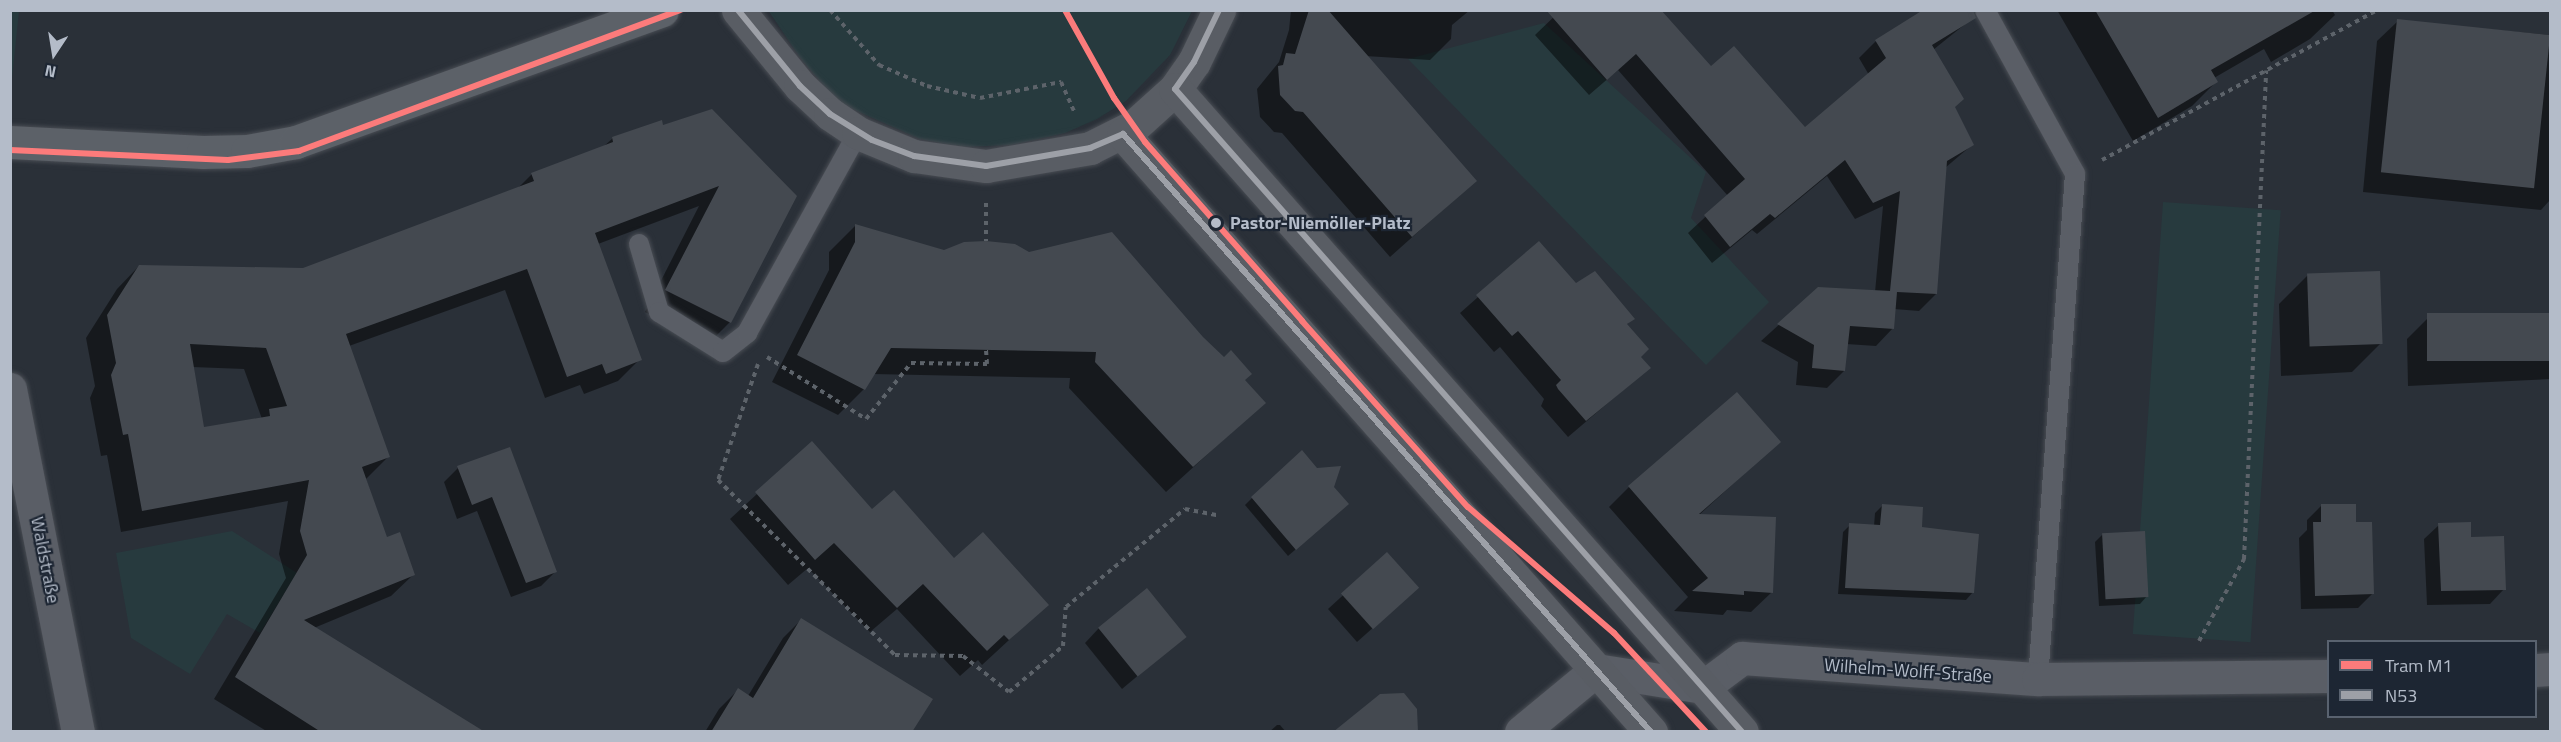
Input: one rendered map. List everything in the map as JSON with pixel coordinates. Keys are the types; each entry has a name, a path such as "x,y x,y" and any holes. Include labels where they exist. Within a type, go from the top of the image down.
{"main road":[{"path":"10,142 203,152 247,151 296,142 662,10"},
{"path":"738,10 800,86 830,114 858,133 914,156 986,166 1090,148 1123,134 1175,89 1194,62 1219,10"},
{"path":"1175,89 1742,732"},
{"path":"1123,134 1651,732"}],"street":[{"name":"Waldstraße","path":"10,389 78,732"},
{"name":"Wilhelm-Wolff-Straße","path":"1703,687 1742,658 2038,679 2327,676"},
{"path":"1521,732 1596,670 1703,687"}],"lane":[{"path":"1985,10 2075,174 2038,679"},
{"path":"639,244 659,312 723,352 747,333 858,133"}],"path":[{"path":"830,10 879,65 927,86 980,98 1061,82 1081,126"},
{"path":"2075,174 2377,10"},
{"path":"2199,641 2244,559 2266,70"},
{"path":"986,350 987,364 911,363 866,419 761,353 718,480 894,655 963,656 1009,692 1063,646 1066,607 1185,509 1217,515"}],"green space":[{"path":"768,10 1192,11 1170,55 1126,101 1097,119 1065,133 1011,145 961,147 920,139 839,103 801,59"},
{"path":"10,11 19,11 12,78 10,78"},
{"path":"1544,23 1706,172 1691,218 1769,302 1706,365 1408,59"},
{"path":"2163,202 2281,210 2251,642 2133,634"},
{"path":"232,531 297,573 260,633 227,614 190,674 131,638 116,553"}],"building":[{"path":"1309,10 1328,10 1477,181 1412,237 1303,112 1295,111 1280,95 1278,66 1283,65 1286,53 1295,54"},
{"path":"1546,10 1661,10 1711,66 1734,46 1805,127 1886,58 1875,40 1923,10 1973,10 1976,18 1932,45 1964,99 1955,107 1974,145 1947,161 1937,294 1897,292 1894,329 1850,326 1845,371 1812,368 1814,345 1777,324 1818,287 1890,291 1900,191 1873,203 1845,160 1775,218 1770,214 1730,247 1704,215 1745,179 1636,54 1607,80"},
{"path":"2095,10 2316,10 2211,70 2218,82 2158,118"},
{"path":"2397,19 2550,35 2534,188 2381,172"},
{"path":"712,109 797,196 731,323 665,290 719,186 595,233 642,360 606,374 602,364 567,377 527,269 346,334 390,457 362,467 387,537 400,532 415,575 304,620 485,732 321,732 235,677 307,555 300,531 309,480 142,511 128,434 123,435 111,375 116,363 107,315 139,265 303,268 534,181 531,173 613,142 612,137 662,120 663,125","holes":["190,344 266,348 287,406 269,409 270,416 204,427"]},
{"path":"855,224 944,250 964,242 986,241 1015,244 1029,252 1112,232 1203,337 1224,357 1231,350 1252,374 1245,380 1266,403 1193,467 1095,362 1096,352 891,348 865,390 797,355 855,242"},
{"path":"1539,241 1576,283 1595,271 1635,319 1627,324 1649,349 1641,357 1651,368 1586,421 1558,389 1556,385 1561,380 1518,331 1512,336 1476,295"},
{"path":"2380,271 2383,344 2310,347 2307,274"},
{"path":"2427,313 2550,313 2550,361 2427,361"},
{"path":"1737,392 1781,442 1699,514 1776,517 1773,593 1744,591 1744,595 1692,591 1708,578 1628,486"},
{"path":"812,441 872,509 894,490 954,558 983,532 1049,605 1009,640 1004,635 987,651 923,584 897,608 834,543 815,560 755,492"},
{"path":"510,447 557,572 526,583 492,497 472,505 457,466"},
{"path":"1302,450 1317,468 1341,466 1334,487 1349,504 1296,550 1251,497"},
{"path":"1882,504 1923,507 1922,527 1979,534 1974,593 1845,588 1849,523 1880,525"},
{"path":"2321,504 2356,504 2356,522 2372,522 2374,594 2315,596 2313,522 2321,522"},
{"path":"2471,522 2471,537 2504,536 2506,590 2441,591 2438,523"},
{"path":"2145,531 2148,597 2106,599 2102,533"},
{"path":"1387,552 1419,588 1373,629 1341,593"},
{"path":"1147,588 1187,637 1138,677 1098,628"},
{"path":"801,618 933,699 912,732 711,732 738,688 753,698"},
{"path":"1404,693 1417,709 1418,732 1333,732 1380,694"}],"tram line":[{"name":"M1","path":"10,150 228,160 299,151 680,10"},
{"name":"M1","path":"1065,10 1114,98 1145,142 1302,321 1468,507 1614,633 1706,732"}],"transit line":[{"name":"N53","path":"738,10 800,86 830,114 872,140 914,156 986,166 1090,148 1123,134 1651,732"},
{"name":"N53","path":"1219,10 1194,62 1175,89 1742,732"}],"place":[{"name":"Pastor-Niemöller-Platz","path":"1216,223"}]}
